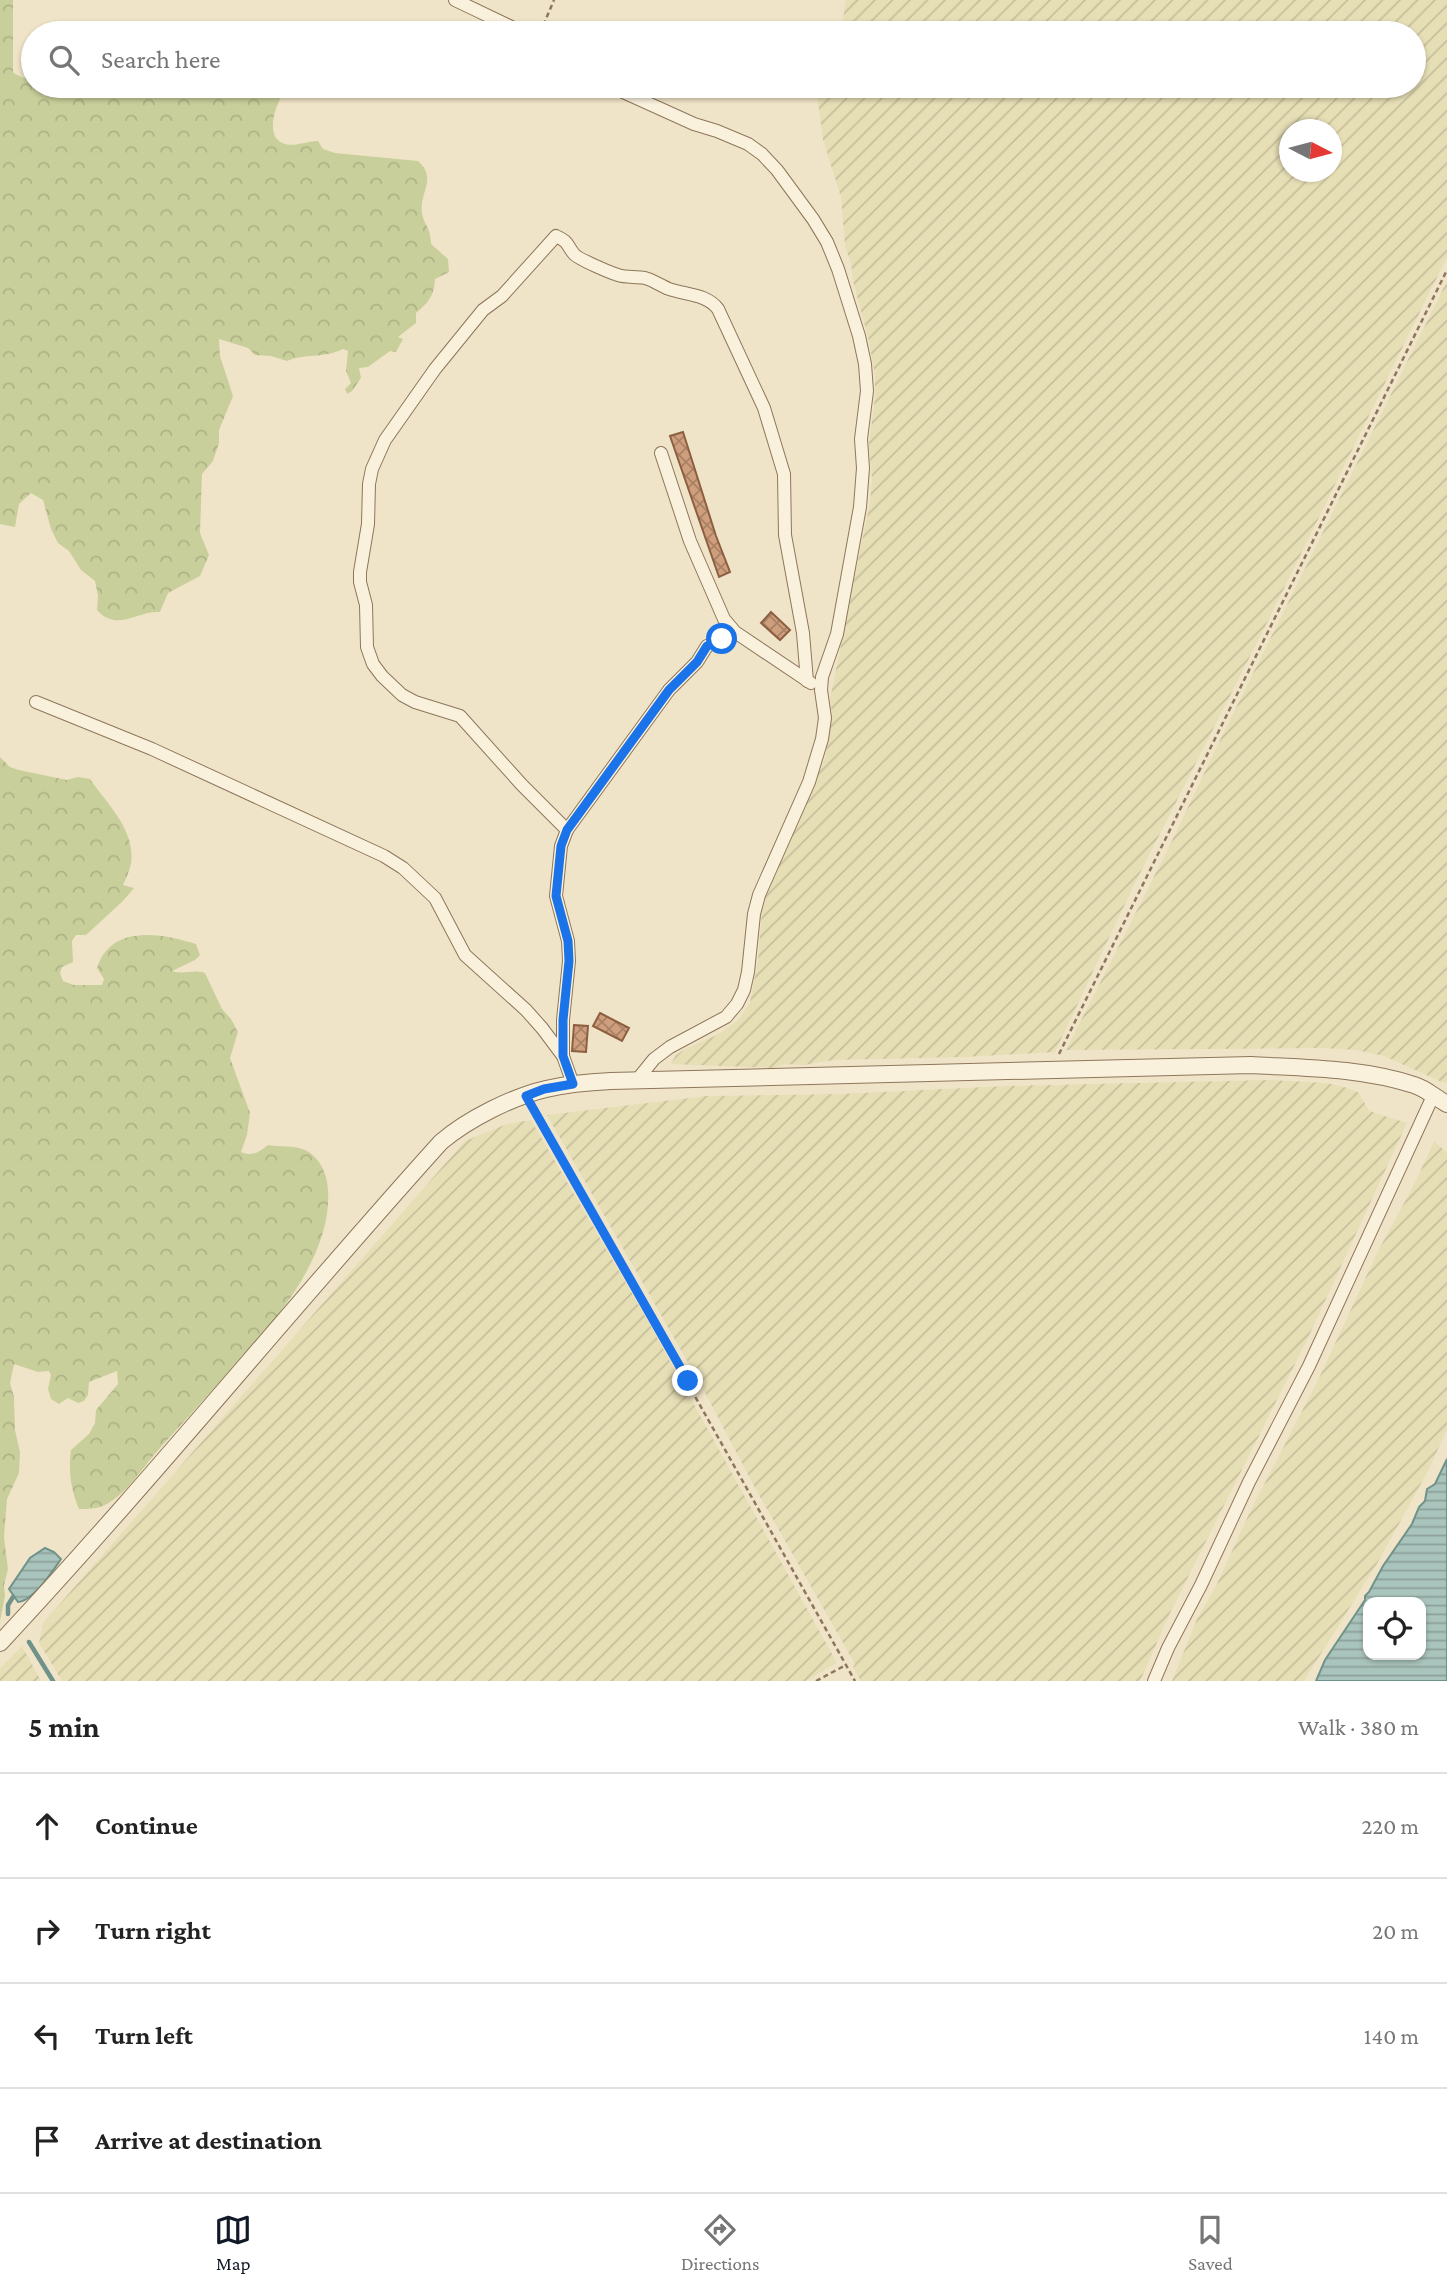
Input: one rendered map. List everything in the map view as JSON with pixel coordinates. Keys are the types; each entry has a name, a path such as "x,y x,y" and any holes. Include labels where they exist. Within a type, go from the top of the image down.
{"street":[{"path":"455,0 499,21"},
{"path":"637,98 694,124 735,138 762,154 777,170 827,242 859,337 866,364 867,391 861,439 863,468 860,507 837,634 821,677 825,718 817,761 759,895 744,990 726,1017 670,1046 654,1059 637,1080"},
{"path":"567,830 460,716 408,699 382,676 373,664 367,647 366,605 360,582 368,524 369,484 372,469 385,440 435,369 483,310 502,296 556,236 568,242 574,255 584,261 619,276 646,278 670,289 702,297 718,309 764,408 782,464 785,535 803,633 807,681"},
{"path":"661,453 690,541 724,619 731,628 758,649 821,690"},
{"path":"563,1056 563,1020 569,961 568,941 556,896 561,846 567,830 669,690 697,662 707,646 722,639 731,628"},
{"path":"36,702 152,749 366,848 403,868 435,898 465,955 526,1010 563,1056 573,1084"},
{"path":"0,1643 107,1525 329,1267 441,1142 462,1126 526,1096 544,1089 573,1084 637,1080 1251,1065 1316,1069 1395,1080 1417,1086 1440,1100 1249,1482 1154,1681"}],"path":[{"path":"545,21 554,0"},
{"path":"1052,1070 1447,270"},
{"path":"526,1096 855,1681"},
{"path":"816,1681 845,1665"}],"shaded area":[{"path":"846,0 1447,0 1447,257 1268,621 1134,885 1055,1052 833,1060 803,1065 785,1064 774,1068 671,1064 676,1055 717,1035 738,1020 750,1003 758,960 762,910 768,889 825,759 832,713 830,699 870,502 872,479 869,444 875,397 875,375 869,341 845,246 841,197 823,140 818,98 1426,98 1426,21 843,21"},
{"path":"1447,281 1447,1082 1384,1056 1356,1050 1066,1050 1167,851"},
{"path":"1270,1080 1326,1083 1344,1087 1358,1092 1369,1111 1407,1123 1307,1340 1170,1613 1140,1681 861,1681 853,1667 855,1664 755,1488 702,1387 547,1115 706,1096"},
{"path":"531,1120 645,1316 837,1663 806,1681 62,1681 39,1643 43,1623 465,1141 507,1124"},
{"path":"1434,1141 1447,1153 1447,1429 1428,1471 1378,1562 1304,1681 1172,1681 1197,1619 1217,1584"},
{"path":"22,1646 41,1681 0,1681 0,1668"}],"green space":[{"path":"0,0 13,0 13,73 21,77 21,98 281,98 273,129 279,141 285,144 318,141 323,149 335,153 418,161 424,168 427,180 422,205 423,216 431,244 448,259 449,272 435,279 430,298 416,313 416,323 398,337 403,339 396,352 390,351 368,367 359,368 361,378 352,391 347,394 345,389 351,383 346,371 348,351 343,349 287,361 255,355 248,348 219,339 220,356 233,396 219,430 219,443 213,461 202,474 200,533 209,555 200,576 168,593 160,612 112,620 97,610 95,581 81,570 69,551 58,543 43,500 31,493 19,504 15,527 0,524"},
{"path":"0,757 10,767 19,770 67,780 78,777 90,779 119,818 129,840 131,864 123,885 134,888 86,935 76,935 72,941 73,962 62,967 60,973 63,981 74,985 102,985 104,979 97,968 113,944 125,938 153,935 196,944 200,955 172,971 205,973 222,1009 238,1032 230,1058 250,1113 241,1152 252,1154 268,1145 305,1150 322,1166 328,1189 326,1220 316,1252 280,1312 132,1483 105,1505 79,1509 71,1480 70,1458 71,1450 89,1434 95,1423 96,1410 118,1384 117,1371 89,1382 88,1395 84,1401 78,1403 68,1398 59,1404 51,1399 48,1389 51,1375 49,1371 38,1372 14,1364 10,1383 20,1452 19,1473 7,1499 4,1537 8,1569 0,1621"}],"water":[{"path":"1447,1459 1447,1681 1316,1681 1325,1660 1363,1603 1363,1660 1426,1660 1426,1597 1365,1596 1412,1524 1419,1507 1425,1501 1427,1489 1435,1484"},
{"path":"45,1548 61,1559 30,1597 18,1602 9,1589 30,1558"}],"building":[{"path":"683,432 730,572 719,577 670,436"},
{"path":"771,612 790,630 780,640 761,623"},
{"path":"600,1013 629,1028 622,1041 593,1026"},
{"path":"574,1025 588,1026 586,1052 572,1051"}],"waterway":[{"path":"8,1614 8,1605 13,1597"},
{"path":"29,1642 53,1681"}],"route":[{"path":"688,1381 526,1096 544,1089 573,1084 563,1056 568,941 556,896 561,846 567,830 669,690 697,662 707,646 722,639"}]}
